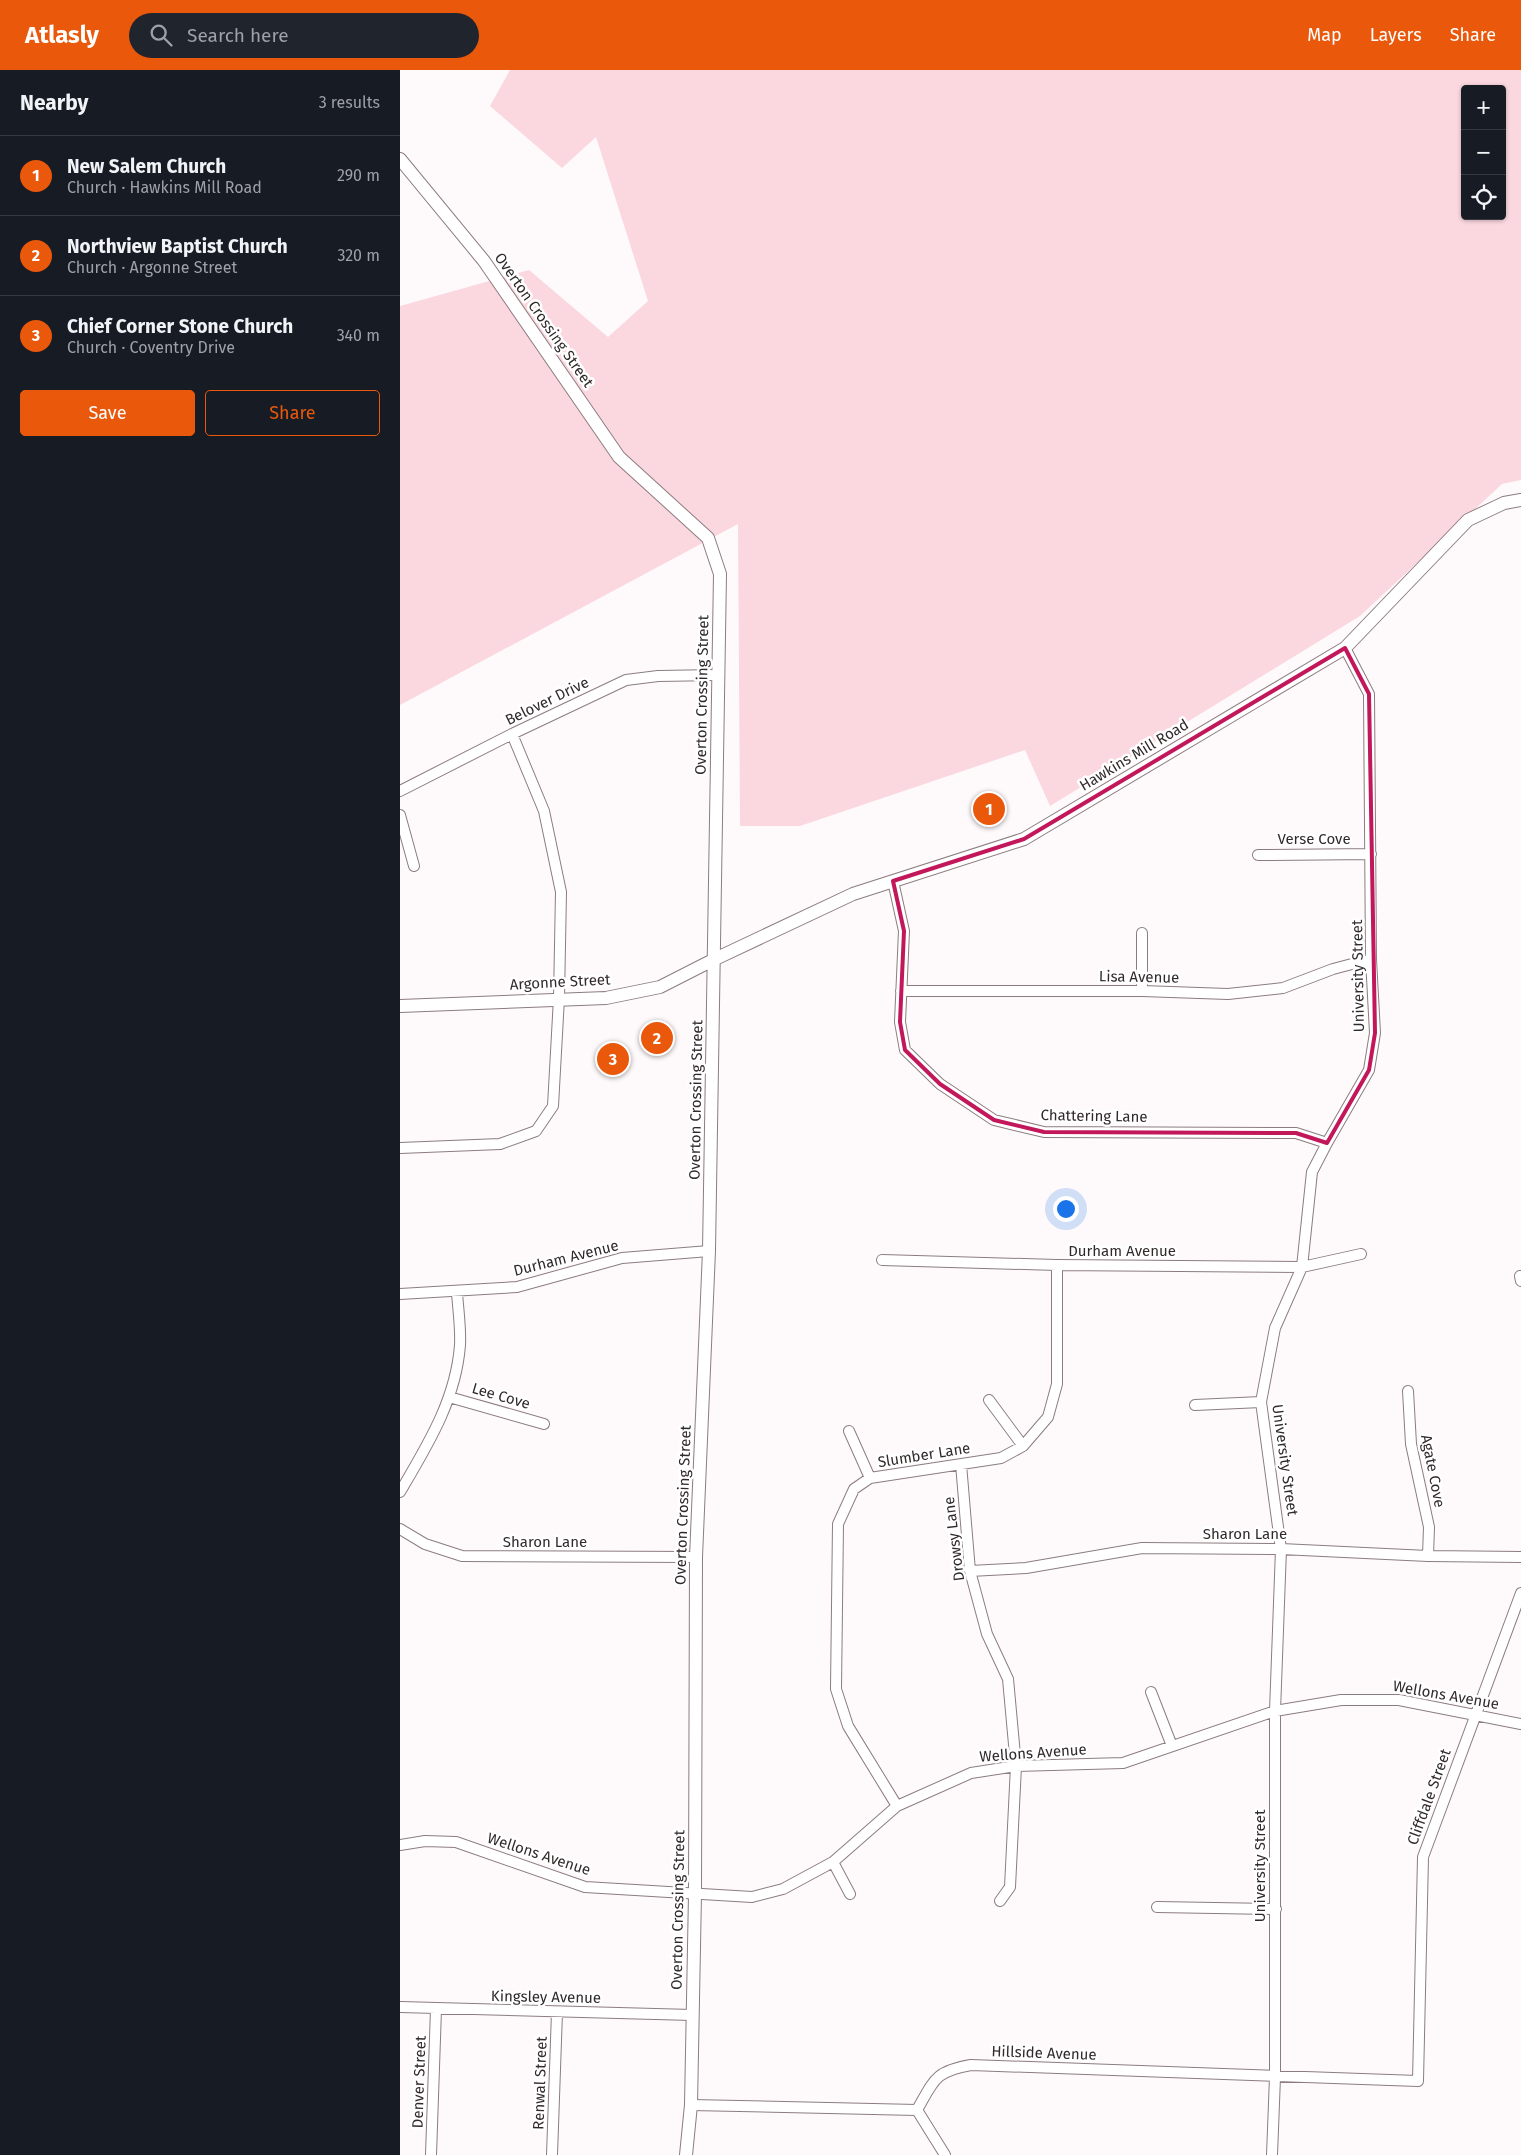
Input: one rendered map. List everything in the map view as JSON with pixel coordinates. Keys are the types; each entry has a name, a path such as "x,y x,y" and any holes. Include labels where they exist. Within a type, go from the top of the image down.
{"street":[{"name":"Overton Crossing Street","path":"400,159 484,261 619,456 708,538 720,574 709,1251 696,1558 695,1894 691,2105 686,2155"},
{"name":"Hawkins Mill Road","path":"715,959 853,894 1024,839 1345,648 1468,520 1504,503 1521,500"},
{"name":"University Street","path":"1272,2155 1275,2077 1275,1711 1281,1549 1261,1402 1275,1328 1302,1267 1312,1172 1326,1143 1369,1070 1375,1033 1372,959 1369,694 1345,648"},
{"name":"Belover Drive","path":"400,791 512,734 626,680 658,676 718,675"},
{"path":"400,1148 500,1144 536,1131 553,1106 559,998 561,892 544,812 512,734"},
{"path":"400,815 414,866"},
{"name":"Verse Cove","path":"1258,855 1371,854"},
{"name":"Chattering Lane","path":"893,881 904,931 900,1022 905,1050 940,1084 994,1120 1044,1132 1296,1133 1326,1143"},
{"path":"1142,933 1142,991"},
{"name":"Argonne Street","path":"400,1006 559,998 606,998 660,988 715,959"},
{"name":"Lisa Avenue","path":"901,991 1142,991 1228,994 1283,988 1333,969 1372,959"},
{"name":"Durham Avenue","path":"400,1294 516,1287 622,1258 709,1251"},
{"name":"Durham Avenue","path":"882,1260 1057,1265 1302,1267 1360,1254"},
{"name":"Slumber Lane","path":"897,1806 848,1726 836,1689 838,1524 854,1489 870,1478 1001,1458 1023,1446 1048,1417 1057,1384 1057,1265"},
{"path":"400,1492 436,1432 449,1396 460,1345 457,1292"},
{"name":"Agate Cove","path":"1408,1391 1411,1444 1429,1527 1428,1556"},
{"name":"Lee Cove","path":"449,1396 544,1424"},
{"path":"989,1400 1023,1446"},
{"path":"1194,1405 1261,1402"},
{"path":"849,1431 870,1478"},
{"name":"Drowsy Lane","path":"961,1464 970,1571 987,1634 1008,1679 1016,1766 1010,1887 1000,1901"},
{"name":"Sharon Lane","path":"400,1529 425,1544 462,1556 696,1558"},
{"name":"Sharon Lane","path":"970,1571 1026,1568 1142,1548 1281,1549 1428,1556 1521,1557"},
{"name":"Cliffdale Street","path":"1418,2081 1423,1857 1521,1593"},
{"path":"1151,1692 1172,1746"},
{"name":"Wellons Avenue","path":"400,1846 425,1841 456,1842 585,1888 752,1897 783,1889 833,1862 897,1806 971,1773 1016,1766 1123,1763 1275,1711 1341,1700 1399,1700 1521,1724"},
{"path":"833,1862 850,1894"},
{"path":"1157,1907 1276,1909"},
{"name":"Kingsley Avenue","path":"400,2007 692,2014"},
{"name":"Denver Street","path":"431,2155 436,2009"},
{"name":"Renwal Street","path":"552,2155 558,2012"},
{"name":"Hillside Avenue","path":"917,2110 934,2080 952,2068 971,2065 1418,2081"},
{"path":"691,2105 917,2110 945,2155"}],"highlighted area":[{"path":"1345,648 1369,694 1375,1033 1369,1070 1327,1143 1296,1133 1044,1132 994,1120 940,1084 905,1050 900,1022 904,931 893,881 1024,839"}],"shaded area":[{"path":"510,70 1521,70 1521,480 1502,484 1360,616 1050,806 1025,750 800,826 740,826 738,524 400,705 400,306 529,270 608,337 648,301 596,137 562,168 490,106"}],"place":[{"name":"New Salem Church","path":"989,809"},
{"name":"Northview Baptist Church","path":"657,1038"},
{"name":"Chief Corner Stone Church","path":"613,1059"}]}
